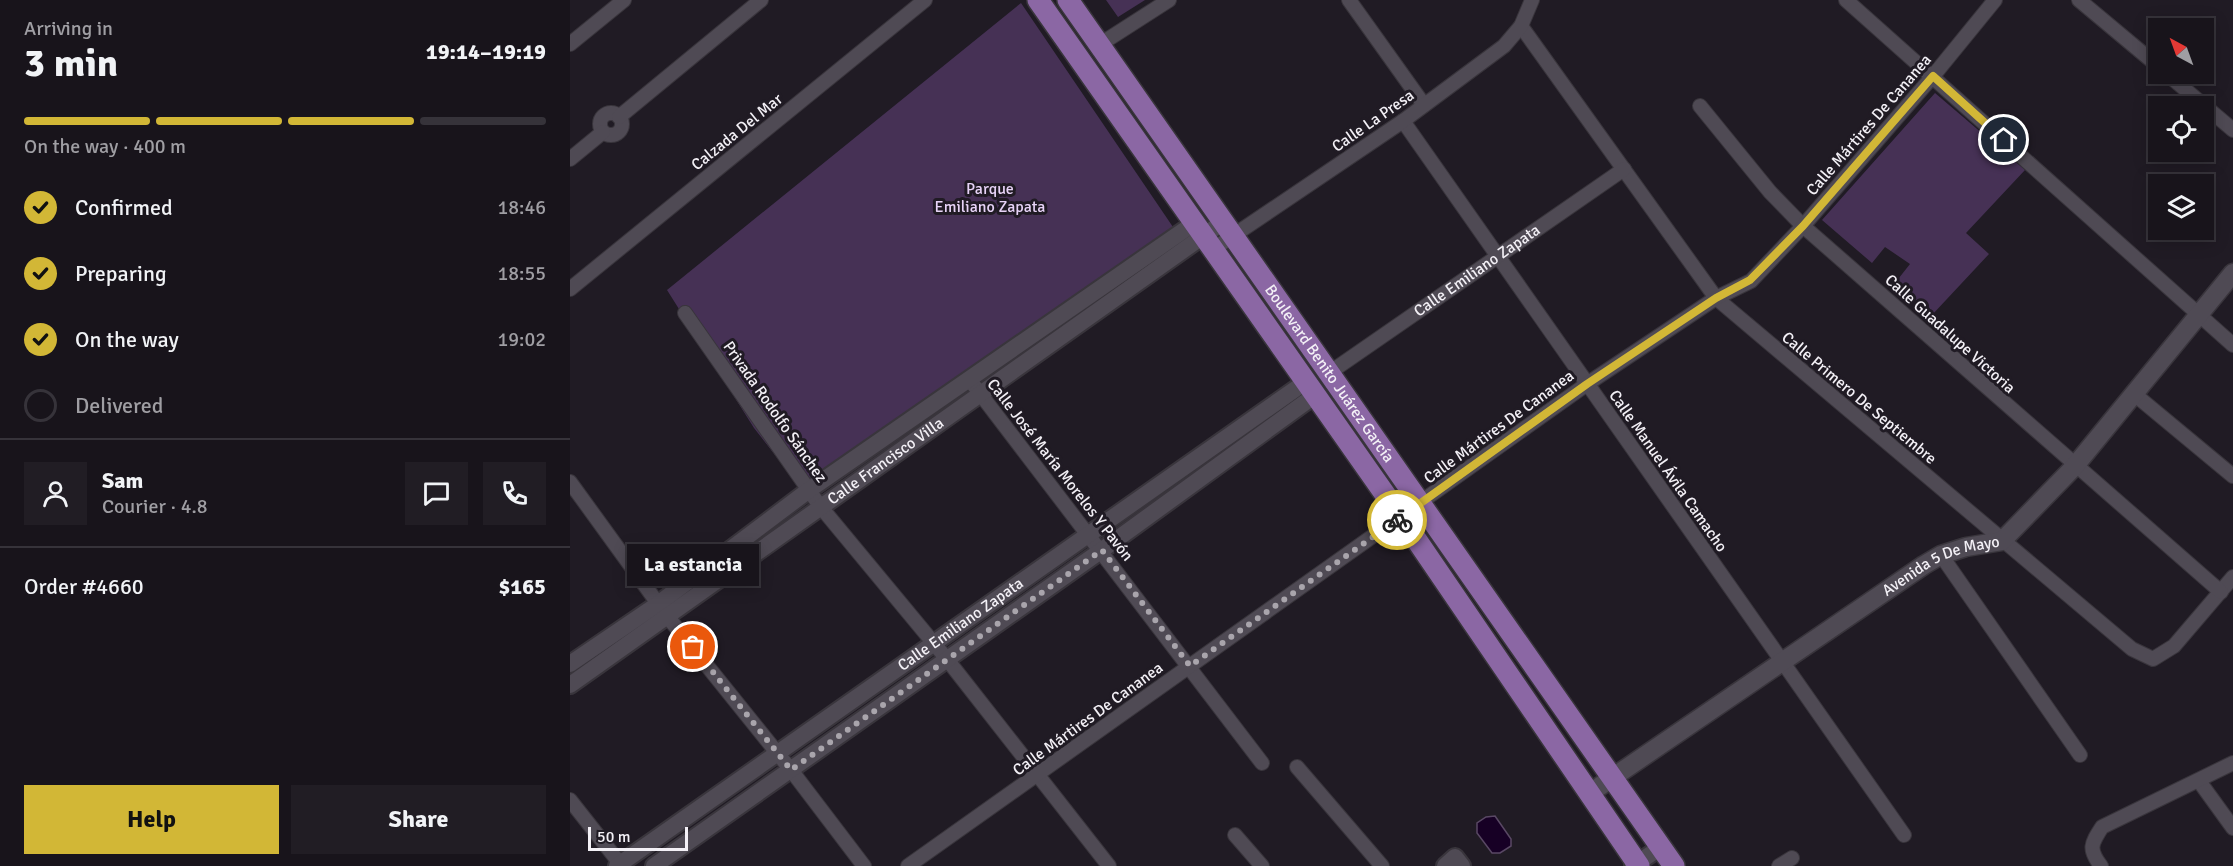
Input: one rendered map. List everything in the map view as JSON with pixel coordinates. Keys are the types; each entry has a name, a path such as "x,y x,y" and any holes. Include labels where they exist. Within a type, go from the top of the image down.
{"main road":[{"name":"Boulevard Benito Juárez García","path":"1038,0 1401,518 1590,793 1636,865"},
{"name":"Boulevard Benito Juárez García","path":"1068,0 1674,866"},
{"name":"Avenida 5 De Mayo","path":"1590,793 1941,555 1966,547 2002,541 2074,467 2233,273"}],"street":[{"path":"570,44 624,0"},
{"path":"570,159 603,132 608,135 619,132 622,127 619,117 761,0"},
{"name":"Calzada Del Mar","path":"570,289 924,0"},
{"path":"1099,45 1169,0"},
{"path":"1349,0 1424,105"},
{"name":"Calle La Presa","path":"1227,229 1403,121 1504,46 1521,26 1533,0"},
{"path":"1846,0 2233,345"},
{"name":"Calle Mártires De Cananea","path":"908,866 1587,384 1716,298 1750,280 1803,226 1933,76 1995,0"},
{"path":"2079,0 2148,58"},
{"name":"Calle Primero De Septiembre","path":"1521,26 1716,298 2132,649 2153,659 2174,646 2233,577"},
{"path":"2179,84 2233,130"},
{"name":"Calle Guadalupe Victoria","path":"1700,106 1770,192 1803,226 2074,467 2221,592"},
{"name":"Calle Manuel Ávila Camacho","path":"1403,121 1904,835"},
{"name":"Calle Emiliano Zapata","path":"1329,373 1499,258 1624,169"},
{"path":"1203,237 1227,229"},
{"name":"Calle Francisco Villa","path":"570,685 809,490 969,379 1203,237"},
{"name":"Calle Francisco Villa","path":"570,664 663,610 820,506 1203,237"},
{"name":"Privada Rodolfo Sánchez","path":"685,313 820,506 946,658 1109,866"},
{"name":"Calle José María Morelos Y Pavón","path":"969,379 1102,550 1262,763"},
{"name":"Calle Emiliano Zapata","path":"620,865 1090,535 1309,389"},
{"name":"Calle Emiliano Zapata","path":"654,866 1102,550 1309,389"},
{"path":"2133,393 2233,476"},
{"path":"570,482 663,610 779,754 864,866"},
{"path":"1941,555 2079,755"},
{"path":"2101,866 2092,854 2092,841 2102,826 2233,763"},
{"path":"1298,767 1382,866"},
{"path":"2199,781 2233,828"},
{"path":"570,800 620,865"},
{"path":"1235,835 1262,866"},
{"path":"1636,865 1661,847"},
{"path":"1779,866 1792,858"}],"green space":[{"path":"1106,0 1145,0 1118,17"},
{"name":"Parque Emiliano Zapata","path":"1021,3 1175,230 821,481 797,483 754,428 667,290"},
{"path":"1935,93 2025,170 1966,233 1989,254 1932,315 1895,283 1910,264 1885,247 1872,263 1822,220"}],"shaded area":[{"path":"1495,816 1511,839 1511,846 1500,853 1492,853 1477,833 1477,823 1486,817"}],"way so far":[{"path":"693,647 791,770 946,658 1102,550 1190,666 1397,520"}],"place":[{"name":"La estancia","path":"693,647"}],"route":[{"path":"1397,520 1587,384 1716,298 1750,280 1803,226 1933,76 2004,140"}]}
